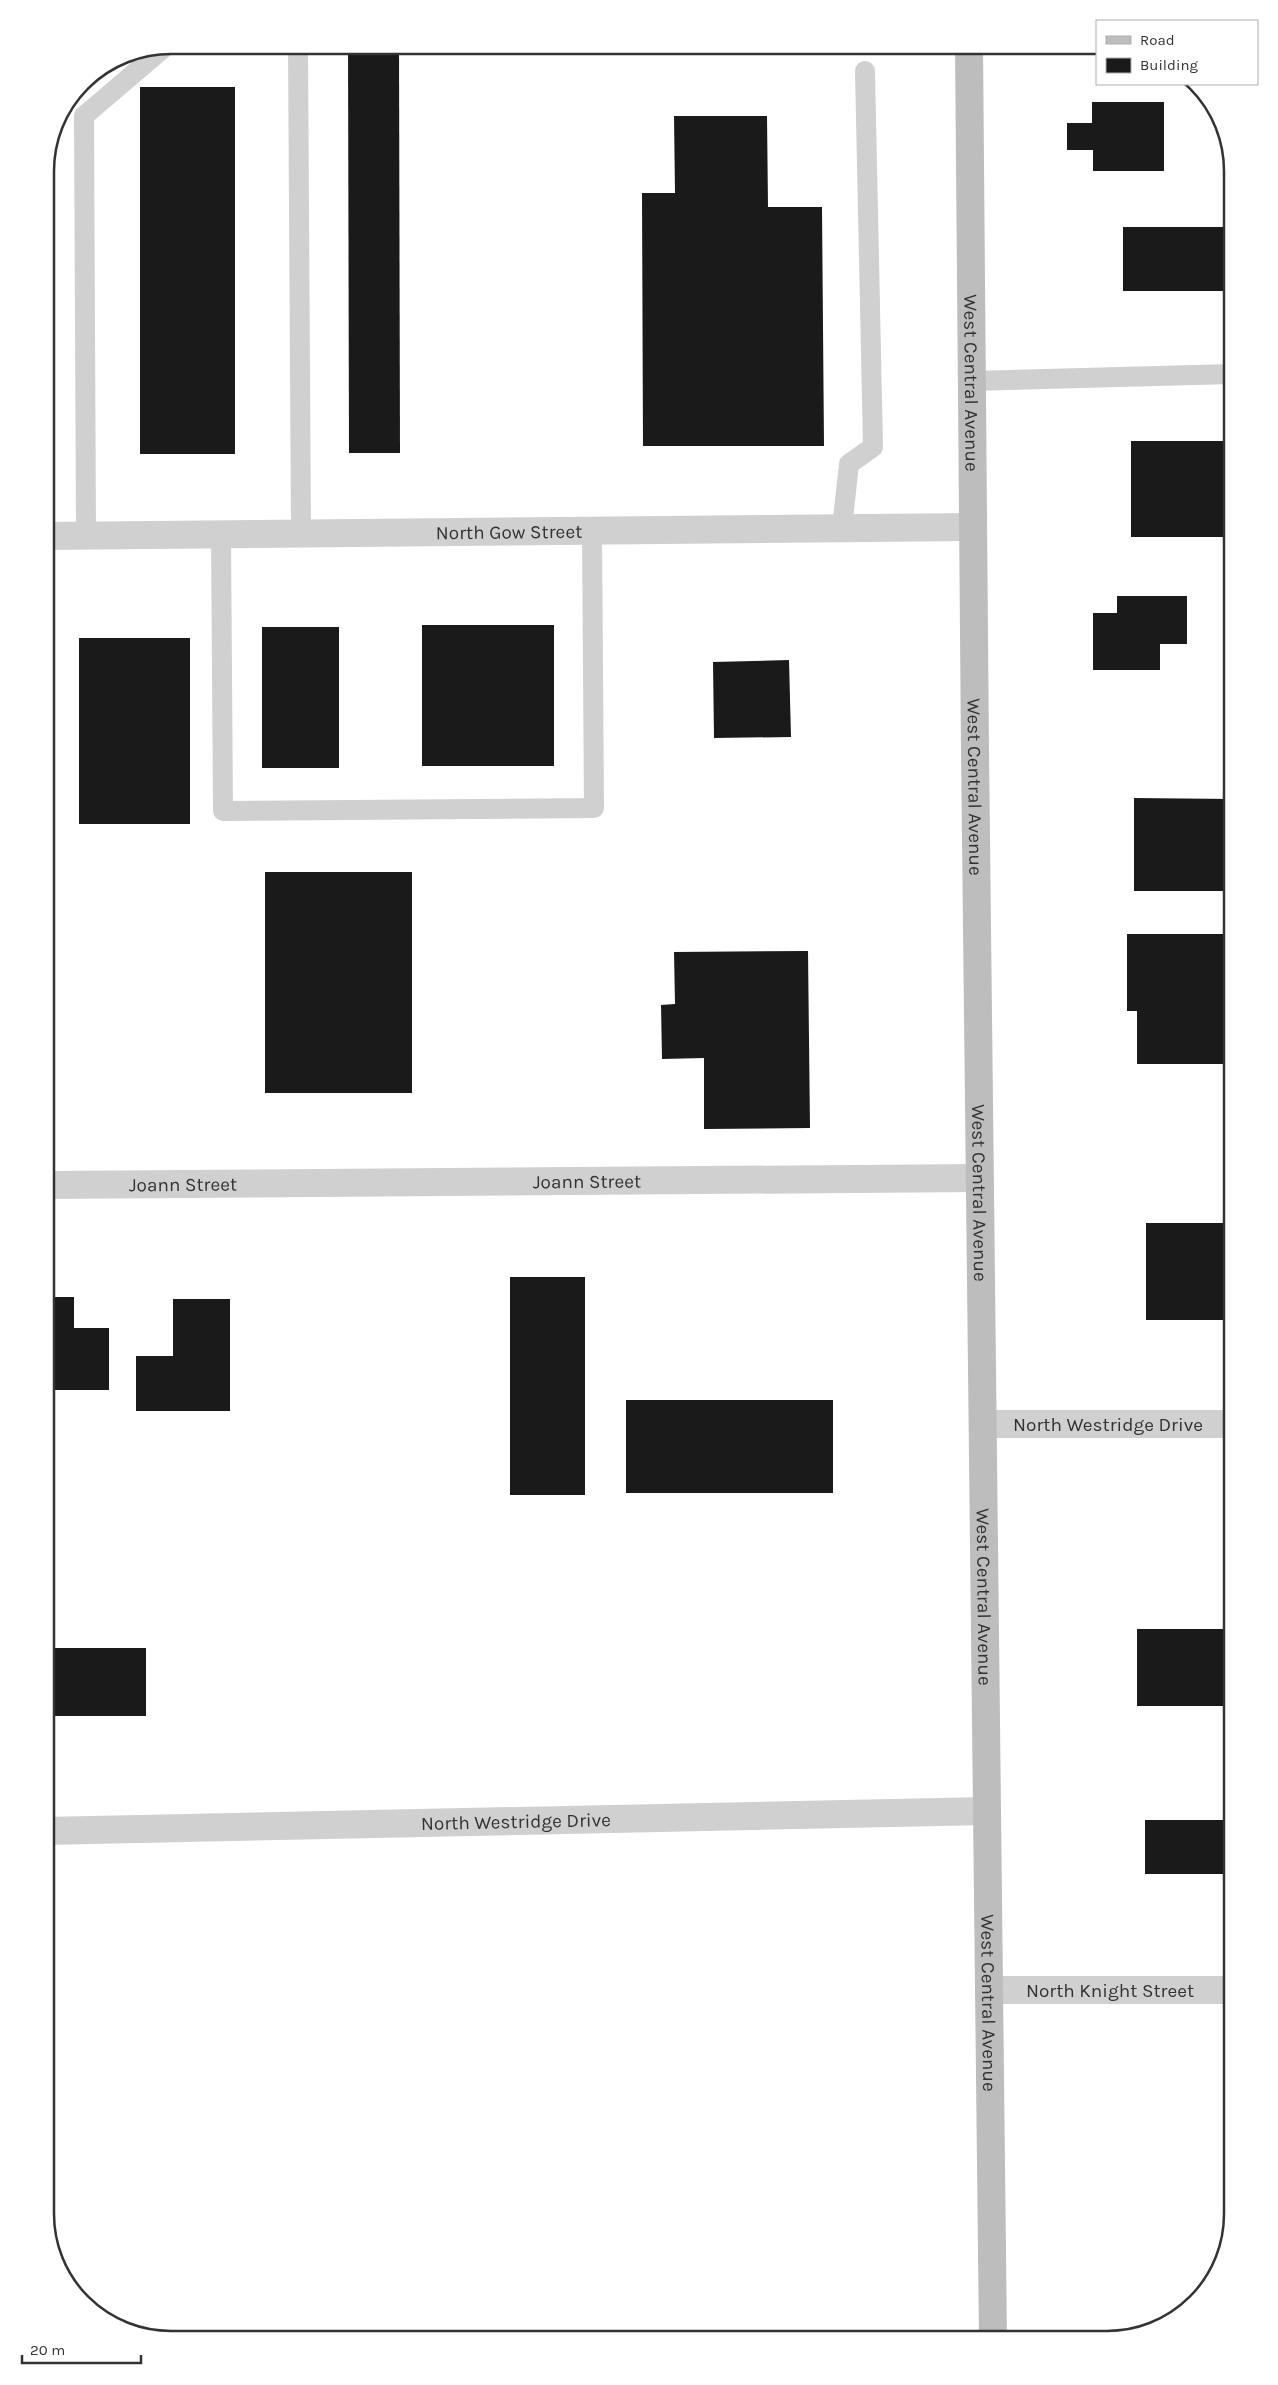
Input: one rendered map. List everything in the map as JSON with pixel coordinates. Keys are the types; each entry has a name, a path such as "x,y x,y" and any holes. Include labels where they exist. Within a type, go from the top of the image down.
{"main road":[{"name":"West Central Avenue","path":"969,54 979,1178 993,2331"}],"street":[{"name":"North Gow Street","path":"54,536 973,527"},
{"name":"Joann Street","path":"54,1186 979,1178"},
{"name":"North Westridge Drive","path":"983,1424 1224,1424"},
{"name":"North Westridge Drive","path":"54,1831 987,1811"},
{"name":"North Knight Street","path":"989,1990 1224,1990"}],"lane":[{"path":"298,54 301,534"},
{"path":"86,536 84,116 155,55"},
{"path":"842,528 849,464 873,447 864,71"},
{"path":"972,381 1224,374"},
{"path":"222,535 223,810 594,808 592,530"}],"building":[{"path":"348,54 399,54 400,453 349,453"},
{"path":"140,87 235,87 235,454 140,454"},
{"path":"1092,102 1164,102 1164,171 1093,171 1093,150 1067,150 1067,123 1092,123"},
{"path":"674,116 767,116 768,207 822,207 824,446 643,446 642,193 675,193"},
{"path":"1123,227 1224,227 1224,291 1123,291"},
{"path":"1131,441 1224,441 1224,537 1131,537"},
{"path":"1117,596 1187,596 1187,644 1160,644 1160,670 1093,670 1093,613 1117,613"},
{"path":"422,625 554,625 554,766 422,766"},
{"path":"262,627 339,627 339,768 262,768"},
{"path":"79,638 190,638 190,824 79,824"},
{"path":"789,660 791,737 714,738 713,662"},
{"path":"1134,798 1224,799 1224,891 1134,891"},
{"path":"265,872 412,872 412,1093 265,1093"},
{"path":"1127,934 1224,934 1224,1064 1137,1064 1137,1011 1127,1011"},
{"path":"808,951 810,1128 704,1129 704,1058 662,1059 661,1005 675,1004 674,952"},
{"path":"1146,1223 1224,1223 1224,1320 1146,1320"},
{"path":"510,1277 585,1277 585,1495 510,1495"},
{"path":"54,1297 74,1297 74,1328 109,1328 109,1390 54,1390"},
{"path":"173,1299 230,1299 230,1411 136,1411 136,1356 173,1356"},
{"path":"626,1400 833,1400 833,1493 626,1493"},
{"path":"1137,1629 1224,1629 1224,1706 1137,1706"},
{"path":"54,1648 146,1648 146,1716 54,1716"},
{"path":"1145,1820 1224,1820 1224,1874 1145,1874"}]}
